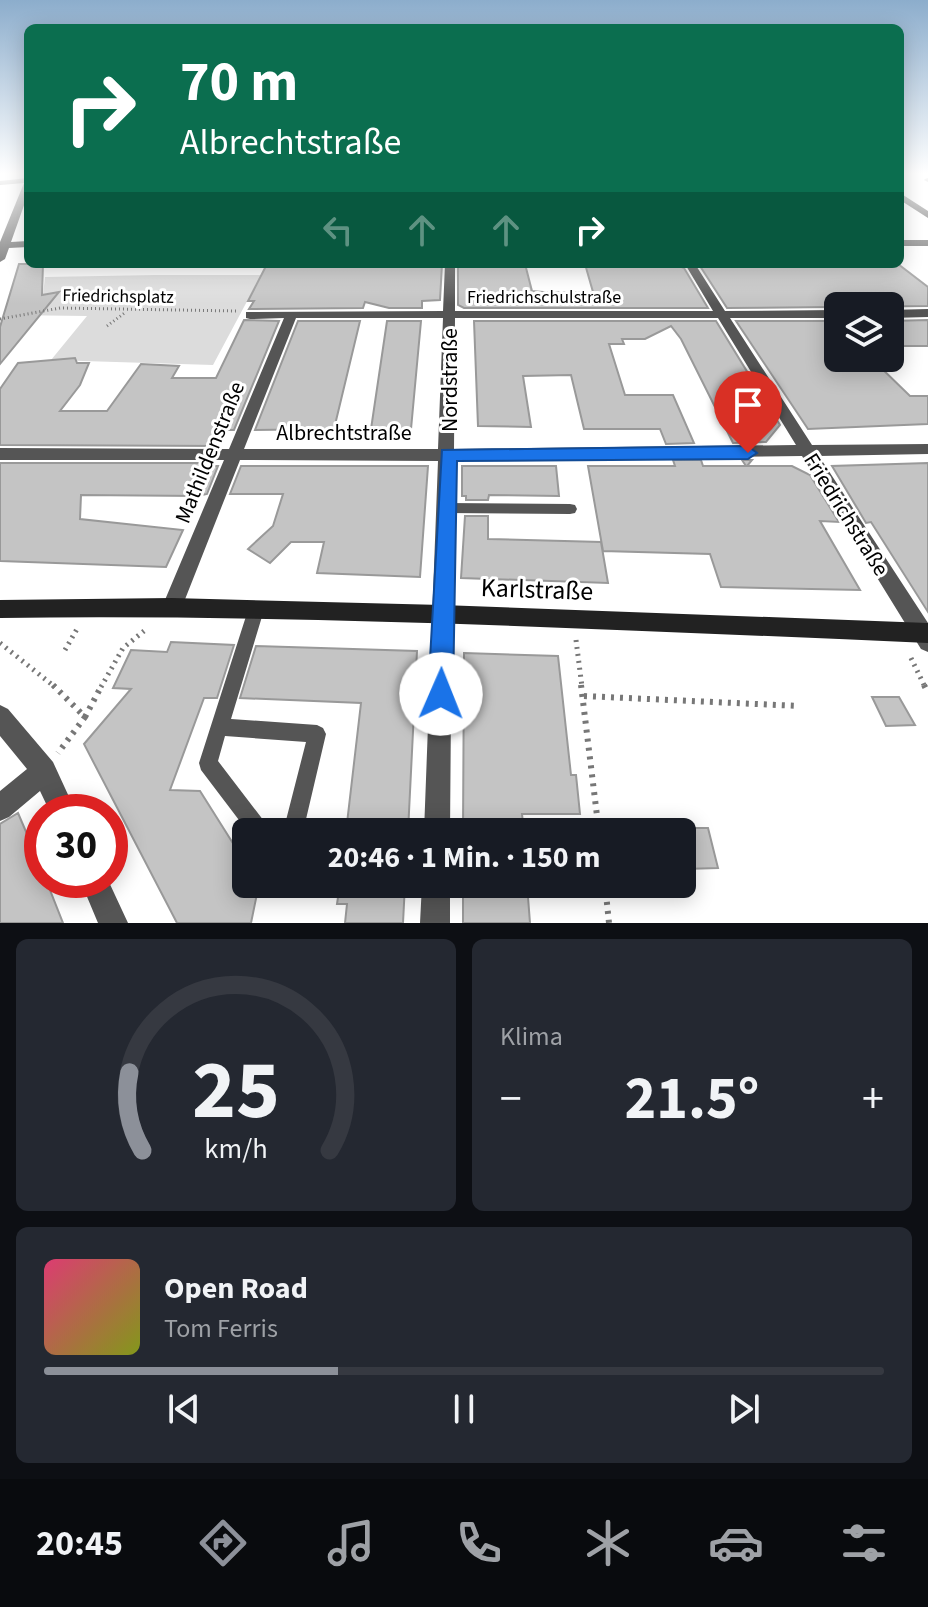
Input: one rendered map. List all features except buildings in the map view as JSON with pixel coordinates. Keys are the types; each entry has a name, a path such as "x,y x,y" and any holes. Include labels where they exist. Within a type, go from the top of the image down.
{"main road":[{"name":"Karlstraße","path":"0,609 172,607 442,614 926,636"}],"street":[{"path":"0,259 2,245 22,217"},
{"path":"904,243 928,243"},
{"path":"2,245 24,244"},
{"name":"Nordstraße","path":"437,818 450,268"},
{"name":"Friedrichstraße","path":"692,268 926,636"},
{"path":"904,314 928,313"},
{"name":"Friedrichschulstraße","path":"250,315 824,314"},
{"name":"Mathildenstraße","path":"172,607 291,315"},
{"name":"Albrechtstraße","path":"0,454 448,455 928,449"},
{"path":"0,717 44,771 55,794"},
{"path":"0,808 44,771"},
{"path":"102,898 113,923"},
{"path":"435,923 436,898"}],"lane":[{"path":"446,508 570,509"},
{"path":"249,818 208,763 256,610"},
{"path":"219,727 317,734 296,818"}],"path":[{"name":"Friedrichsplatz","path":"0,319 60,308 126,312 236,311"},
{"path":"107,326 126,312"},
{"path":"573,618 597,818"},
{"path":"0,644 42,674 85,717"},
{"path":"44,771 85,717 123,648"},
{"path":"584,696 799,706"},
{"path":"606,898 609,923"}],"shaded area":[{"path":"261,275 213,365 51,360 87,316 7,315 47,307 49,295 43,295 45,277"}],"route":[{"path":"441,694 448,455 748,453"}]}
